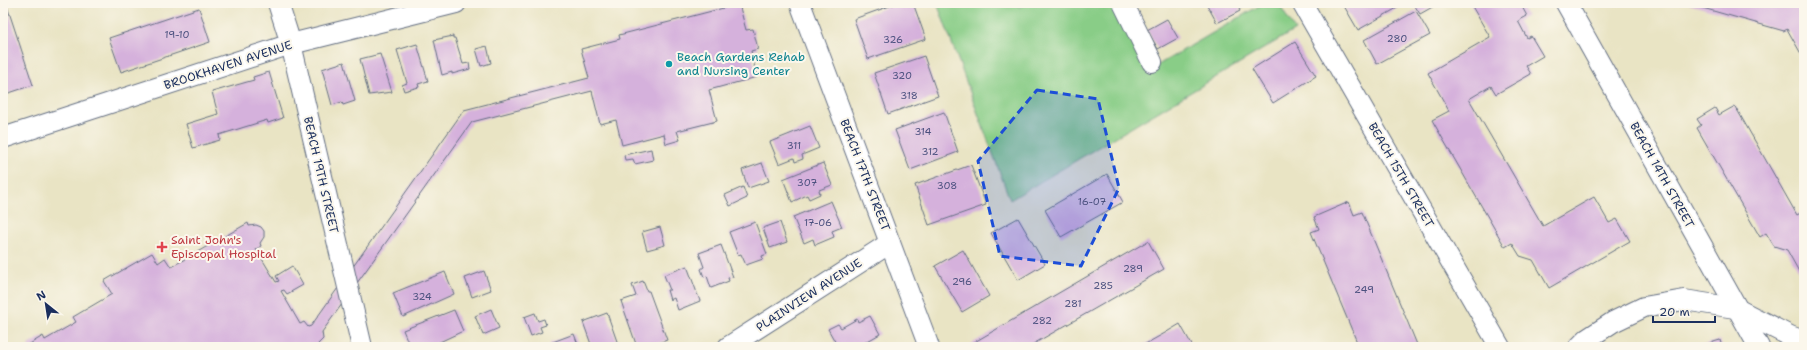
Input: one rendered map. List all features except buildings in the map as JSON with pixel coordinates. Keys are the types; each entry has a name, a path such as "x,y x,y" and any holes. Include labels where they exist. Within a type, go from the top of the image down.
{"street":[{"name":"BEACH 19TH STREET","path":"278,3 291,44 362,347"},
{"name":"BROOKHAVEN AVENUE","path":"3,138 291,44 456,3"},
{"name":"BEACH 17TH STREET","path":"800,3 928,347"},
{"path":"1123,3 1152,62"},
{"name":"BEACH 15TH STREET","path":"1302,3 1500,347"},
{"name":"BEACH 14TH STREET","path":"1566,3 1735,308 1759,347"},
{"name":"PLAINVIEW AVENUE","path":"728,347 890,243"},
{"path":"1579,347 1587,339 1613,322 1644,307 1684,300 1735,308 1790,336 1804,341"}],"highlighted area":[{"path":"1037,90 1098,99 1119,188 1081,266 1000,256 978,161"}],"green space":[{"path":"937,3 1017,3 1019,7 1029,3 1116,3 1151,69 1264,3 1278,3 1295,30 1010,200"}],"place":[{"name":"Beach Gardens Rehab and Nursing Center","path":"669,64"},
{"name":"Saint John's Episcopal Hospital","path":"162,247"}]}
